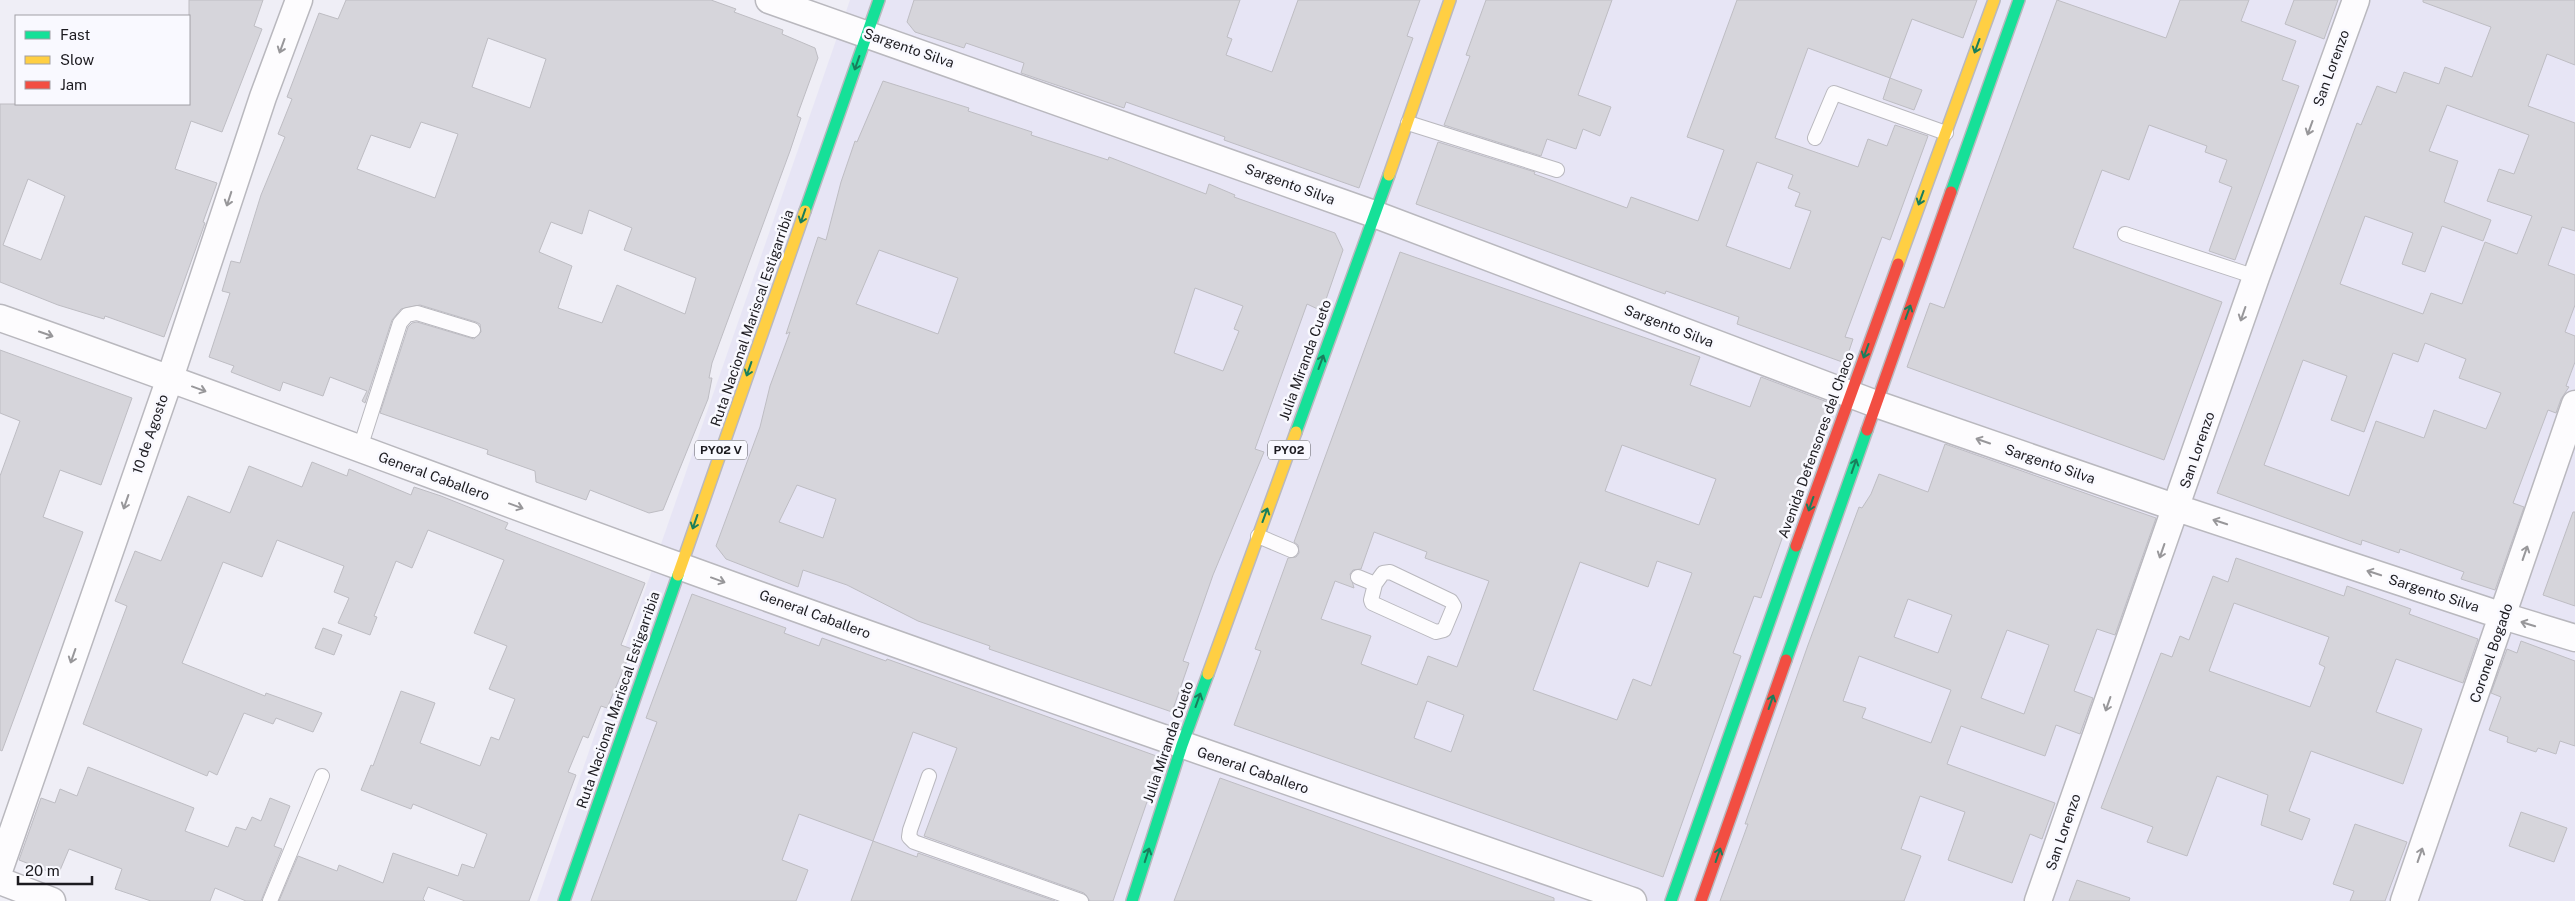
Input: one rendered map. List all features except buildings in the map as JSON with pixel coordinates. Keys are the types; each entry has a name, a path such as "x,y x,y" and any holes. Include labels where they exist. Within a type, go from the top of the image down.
{"main road":[{"name":"Ruta Nacional Mariscal Estigarribia","path":"564,901 879,0"},
{"name":"Julia Miranda Cueto","path":"1132,901 1182,745 1408,123 1450,0"},
{"name":"Avenida Defensores del Chaco","path":"1671,901 1850,394 1994,0"},
{"path":"1701,901 2019,0"}],"street":[{"name":"10 de Agosto","path":"0,868 170,378 263,97 299,0"},
{"name":"Sargento Silva","path":"769,0 1374,214 1876,404 2177,508 2575,638"},
{"name":"San Lorenzo","path":"2038,901 2177,508 2256,277 2356,0"},
{"name":"General Caballero","path":"0,318 170,378 680,566 1182,745 1633,901"},
{"name":"Coronel Bogado","path":"2404,901 2575,404"},
{"path":"0,881 52,901"}],"lane":[{"path":"1815,138 1834,93 1946,133"},
{"path":"1408,123 1557,170"},
{"path":"2125,234 2256,277"},
{"path":"360,448 400,322 407,315 417,313 473,330"},
{"path":"1258,536 1291,550"},
{"path":"1390,572 1448,599 1454,606 1444,630 1436,632 1375,605 1371,600 1375,584 1383,573 1390,572"},
{"path":"1358,577 1375,584"},
{"path":"270,901 322,776"},
{"path":"930,776 910,830 909,837 914,842 1081,901"}],"shaded area":[{"path":"850,0 2575,0 2575,901 537,901"}],"traffic: fast":[{"path":"805,211 879,0"},
{"path":"1951,192 2019,0"},
{"path":"1296,432 1389,175"},
{"path":"1786,660 1867,430"},
{"path":"1671,901 1796,546"},
{"path":"564,901 678,575"},
{"path":"1132,901 1182,745 1208,674"}],"traffic: slow":[{"path":"1389,175 1450,0"},
{"path":"1898,264 1994,0"},
{"path":"678,575 805,211"},
{"path":"1208,674 1296,432"}],"traffic: jam":[{"path":"1867,430 1951,192"},
{"path":"1796,546 1898,264"},
{"path":"1701,901 1786,660"}]}
